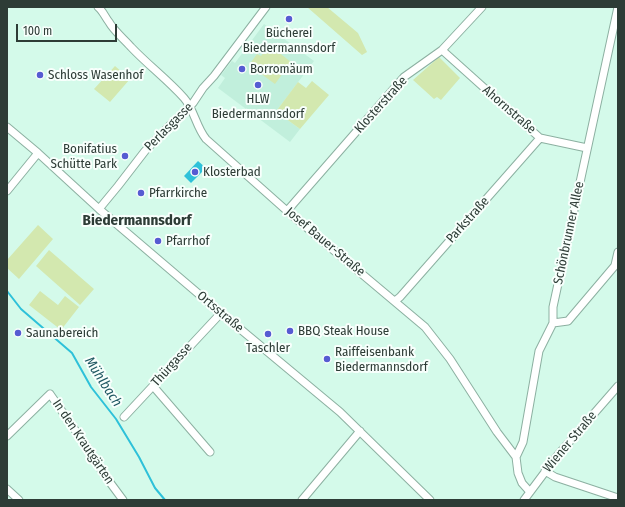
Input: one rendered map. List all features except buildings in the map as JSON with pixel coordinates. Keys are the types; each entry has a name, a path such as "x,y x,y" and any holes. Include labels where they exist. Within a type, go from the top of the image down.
{"street":[{"name":"Josef Bauer-Straße","path":"98,7 109,23 132,49 185,99 206,139 287,211 395,300 425,327 450,359 497,432 516,457 518,473 522,483 530,492"},
{"name":"Perlasgasse","path":"99,208 145,151 196,100 203,88 214,76 266,7"},
{"name":"Klosterstraße","path":"287,211 404,76 442,50 482,7"},
{"name":"Schönbrunner Allee","path":"516,457 524,442 539,352 553,323 553,307 618,7"},
{"name":"Ahornstraße","path":"442,50 540,138 587,148"},
{"name":"Ortsstraße","path":"7,127 221,313 340,412 430,500"},
{"name":"Parkstraße","path":"395,300 540,138"},
{"path":"7,191 38,153"},
{"path":"553,323 568,321 617,264 618,252"},
{"name":"Thürgasse","path":"124,417 221,313"},
{"path":"153,386 210,452"},
{"name":"Wiener Straße","path":"524,500 557,456 618,386"},
{"name":"In den Krautgärten","path":"7,436 50,394 123,500"},
{"path":"302,500 360,431"},
{"path":"545,471 555,477 618,498"},
{"path":"7,489 18,500"}],"shaded area":[{"path":"307,7 327,7 358,33 367,52 362,55"},
{"name":"HLW Biedermannsdorf","path":"264,24 314,61 277,110 278,113 300,129 290,142 218,88 225,78 221,75 232,61 235,63"},
{"path":"269,45 291,62 275,84 249,65 257,54 261,56"},
{"path":"439,57 460,78 441,100 437,97 434,99 413,80"},
{"path":"115,66 130,79 110,102 94,89"},
{"path":"312,81 329,95 300,129 278,113 277,110 298,82 306,88"},
{"path":"38,225 53,239 19,279 7,268 7,260"},
{"path":"49,250 94,289 80,305 36,266"},
{"path":"40,291 58,305 65,296 79,307 61,330 29,305"}],"water":[{"name":"Klosterbad","path":"198,161 206,168 191,183 184,176"}],"waterway":[{"name":"Mühlbach","path":"7,291 21,309 72,353 91,387 116,419 139,457 155,488 165,500"}],"place":[{"name":"Bücherei Biedermannsdorf","path":"289,19"},
{"name":"Borromäum","path":"242,69"},
{"name":"Schloss Wasenhof","path":"40,75"},
{"name":"HLW Biedermannsdorf","path":"258,85"},
{"name":"Bonifatius Schütte Park","path":"125,156"},
{"name":"Klosterbad","path":"195,172"},
{"name":"Pfarrkirche","path":"141,193"},
{"name":"Pfarrhof","path":"158,241"},
{"name":"BBQ Steak House","path":"290,331"},
{"name":"Saunabereich","path":"18,333"},
{"name":"Taschler","path":"268,334"},
{"name":"Raiffeisenbank Biedermannsdorf","path":"327,359"}],"district":[{"name":"Biedermannsdorf","path":"137,221"}]}
